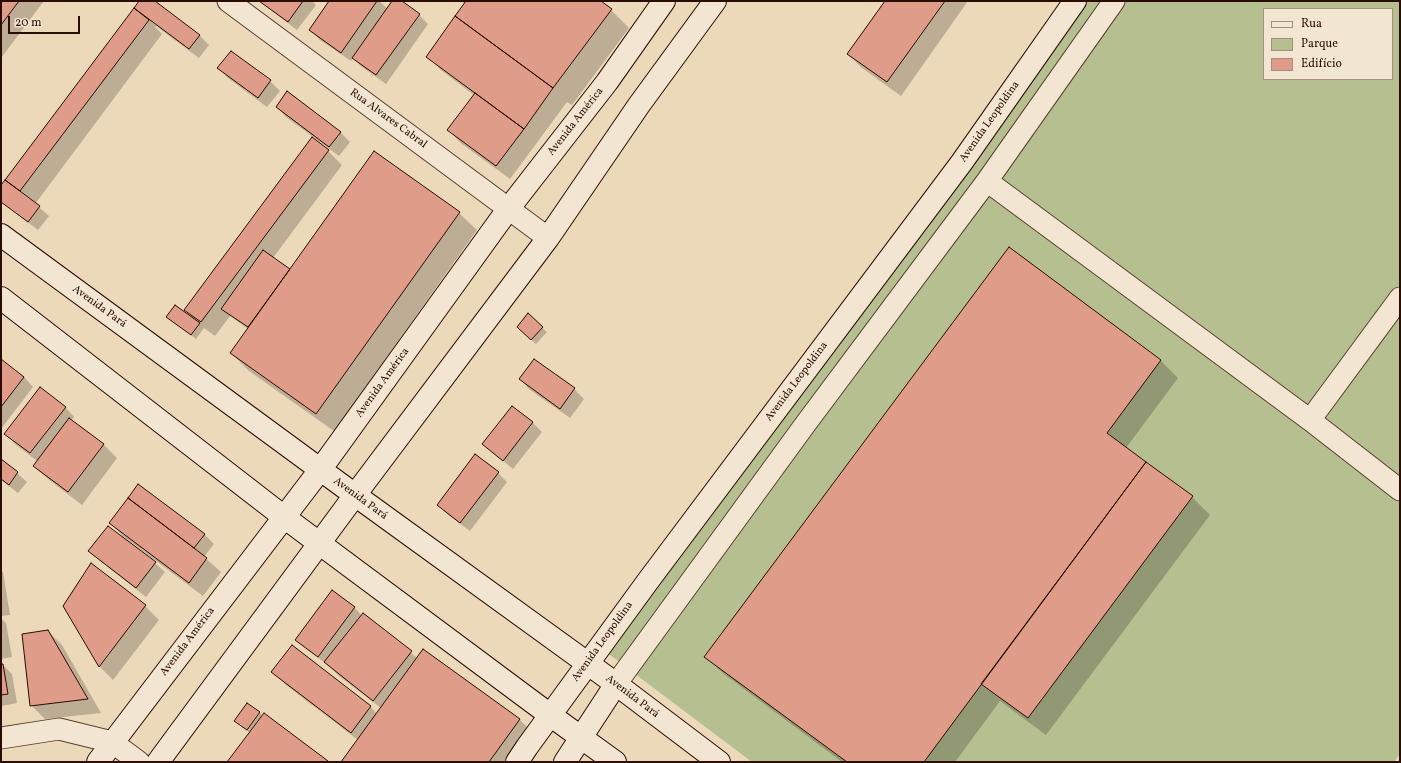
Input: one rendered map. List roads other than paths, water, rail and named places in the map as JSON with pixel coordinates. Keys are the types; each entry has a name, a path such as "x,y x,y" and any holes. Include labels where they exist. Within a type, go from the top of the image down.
{"main road":[{"name":"Avenida América","path":"98,762 320,470 509,208 607,82 664,1"},
{"path":"158,762 319,543 548,238 639,105 715,1"},
{"name":"Avenida Leopoldina","path":"517,762 587,664 962,162 1074,1"},
{"name":"Avenida Pará","path":"1,235 320,470 616,684 719,762"},
{"path":"1,298 284,517 615,762"},
{"path":"565,762 616,684"}],"street":[{"name":"Rua Alvares Cabral","path":"228,1 548,238"},
{"path":"616,684 804,426 987,181 1114,1"},
{"path":"987,181 1310,420 1400,490"},
{"path":"1310,420 1400,298"},
{"path":"1,738 59,728 112,742 139,762"}]}
